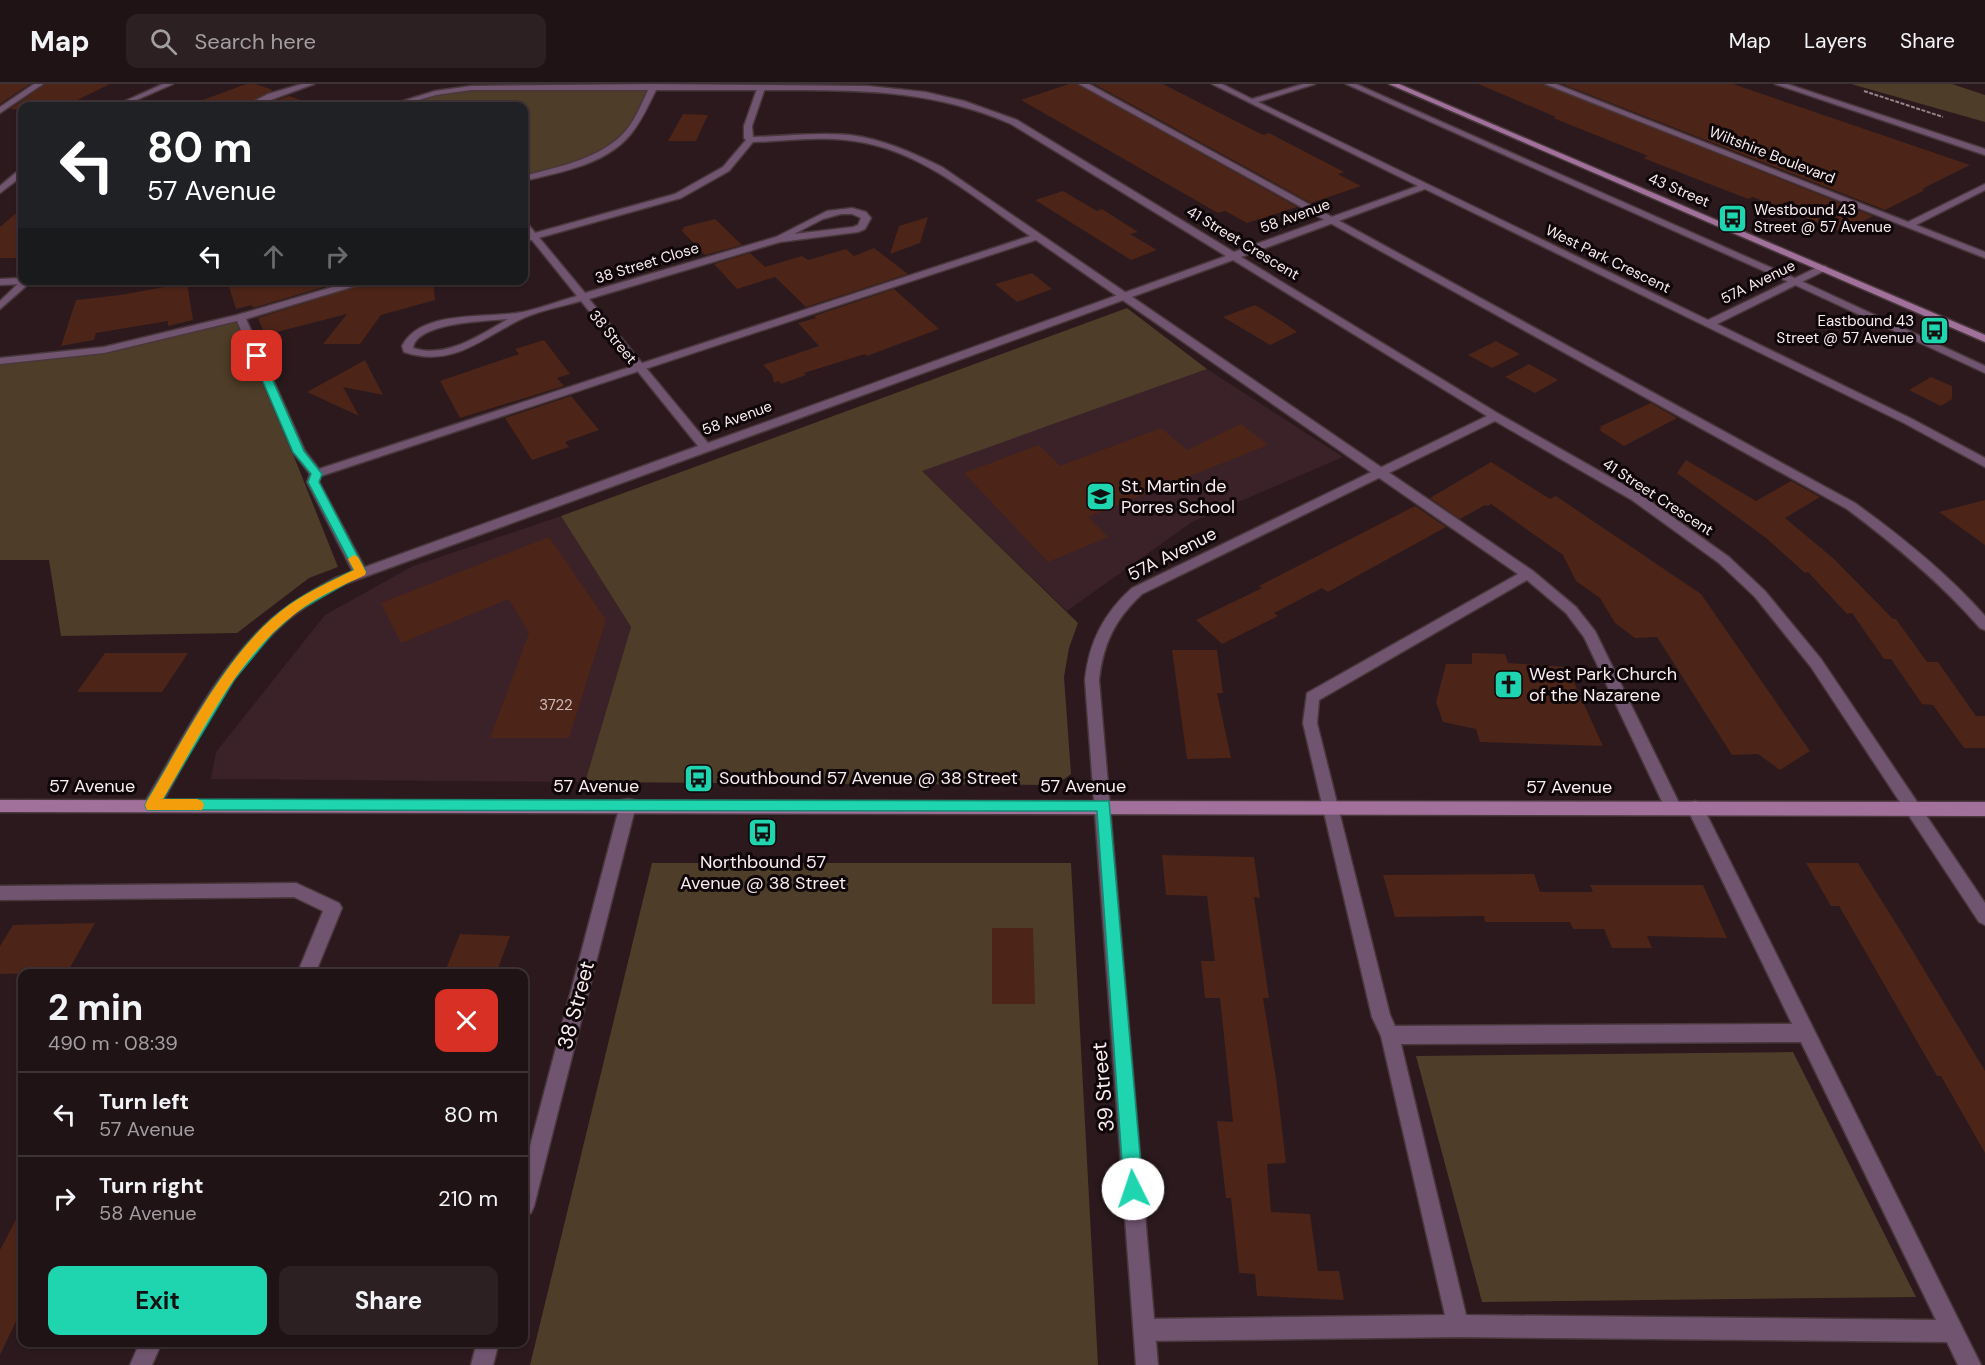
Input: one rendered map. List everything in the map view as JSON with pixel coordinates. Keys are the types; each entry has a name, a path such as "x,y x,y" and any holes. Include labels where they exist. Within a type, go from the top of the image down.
{"street":[{"path":"0,111 39,84"},
{"path":"127,102 169,84"},
{"path":"258,102 310,84"},
{"path":"1083,84 1851,506 1906,546 1960,595 1985,625"},
{"name":"West Park Crescent","path":"1216,84 1908,421 1985,463"},
{"path":"1252,101 1311,84"},
{"path":"1350,84 1796,282 1985,370"},
{"name":"43 Street","path":"1393,84 1985,339"},
{"name":"Wiltshire Boulevard","path":"1549,84 1985,255"},
{"path":"1779,84 1985,152"},
{"path":"528,177 574,164 615,144 631,128 654,86"},
{"name":"41 Street Crescent","path":"405,102 435,93 464,89 654,86 889,89 930,94 980,107 1014,122 1495,416 1636,497 1679,526 1738,573 1767,602 1816,663 1985,917"},
{"path":"751,141 748,138 748,126 761,88"},
{"path":"528,238 678,196 726,170 751,141 836,136 865,140 902,151 939,169 1528,574 1571,610 1590,635 1673,807"},
{"path":"0,190 18,175"},
{"name":"58 Avenue","path":"152,805 229,677 268,630 292,609 360,572 1426,186"},
{"path":"1909,225 1985,187"},
{"name":"38 Street Close","path":"523,315 483,318 425,329 412,338 407,346 408,350 423,355 455,350 523,315 779,239 855,230 862,227 866,219 863,214 848,210 828,213 779,239"},
{"path":"316,474 1039,236"},
{"name":"38 Street","path":"528,238 705,447"},
{"name":"57A Avenue","path":"1708,324 1822,268"},
{"path":"0,282 18,281"},
{"path":"0,306 24,285"},
{"path":"0,361 104,350 240,317 352,285"},
{"path":"240,317 299,452 316,474"},
{"name":"57A Avenue","path":"1104,806 1092,680 1099,639 1108,620 1122,603 1155,581 1495,416"},
{"path":"316,474 313,482 360,572"},
{"path":"1458,1326 1390,1035 1380,1017 1329,806 1310,723 1312,697 1528,574"},
{"name":"38 Street","path":"528,1191 628,805"},
{"name":"57 Avenue","path":"0,806 1329,806 1985,809"},
{"name":"39 Street","path":"1104,806 1148,1365"},
{"path":"1695,808 1970,1365"},
{"path":"0,893 296,890 333,909 308,969"},
{"path":"1390,1035 1805,1033"},
{"path":"1145,1330 1458,1326 1952,1331"},
{"path":"141,1365 149,1347"},
{"path":"482,1365 487,1347"}],"shaded area":[{"path":"1851,84 1952,84 1985,95 1985,122"},
{"path":"653,88 632,126 611,147 583,161 528,177 528,102 405,102 435,93 464,89"},
{"path":"1127,308 1207,369 922,471 1078,623 1069,648 1064,677 1071,774 1056,785 585,782 631,627 561,516"},
{"path":"238,316 338,567 309,578 237,633 61,636 49,560 0,560 0,358 66,354"},
{"name":"St. Martin de Porres School","path":"1207,369 1343,457 1192,522 1067,611 921,470"},
{"path":"561,516 631,627 585,782 211,779 216,752 325,615 413,566"},
{"path":"652,863 1071,863 1098,1365 530,1365"},
{"path":"1793,1052 1916,1297 1482,1302 1416,1056"}],"building":[{"path":"0,84 30,84 0,104"},
{"path":"45,84 110,84 73,102 20,102"},
{"path":"246,84 255,84 273,90 250,102 197,102"},
{"path":"1069,84 1077,84 1297,207 1247,223 1225,211 1218,213 1021,100"},
{"path":"1094,84 1163,84 1263,135 1269,133 1344,172 1338,174 1361,186 1311,203"},
{"path":"1478,84 1543,84 1873,216 1841,232 1753,197 1748,199 1643,158 1648,156 1553,118 1556,117"},
{"path":"1562,84 1733,84 1970,165 1885,210"},
{"path":"289,96 306,102 271,102"},
{"path":"18,103 18,110 10,109"},
{"path":"683,114 708,115 696,141 668,141"},
{"path":"1063,191 1097,211 1102,209 1138,232 1130,234 1157,250 1131,260 1035,200"},
{"path":"18,211 18,255 15,258 0,258 0,227"},
{"path":"928,217 920,243 890,254 899,226"},
{"path":"715,219 742,245 705,255 681,230 684,229 683,227"},
{"path":"874,248 908,274 806,307 775,277 737,289 714,264 750,253 765,267 802,256 808,260 846,249 854,256"},
{"path":"1032,273 1052,289 1017,302 995,284"},
{"path":"187,285 193,320 168,326 168,321 96,333 94,340 61,346 76,300"},
{"path":"229,285 330,285 253,308 252,305 236,309"},
{"path":"361,285 434,285 435,300 381,315 360,344 323,344 347,314 265,335 258,318"},
{"path":"894,289 939,329 867,356 865,354 804,373 806,375 781,384 779,381 774,383 772,374 763,365 819,346 798,323"},
{"path":"1255,305 1297,332 1270,345 1223,317"},
{"path":"544,340 570,374 557,378 564,386 460,418 440,381 519,354 515,349"},
{"path":"1496,341 1520,354 1492,368 1468,355"},
{"path":"365,360 383,395 343,387 359,416 307,392"},
{"path":"1529,364 1558,380 1535,393 1505,377"},
{"path":"1931,377 1952,386 1952,399 1941,406 1909,390"},
{"path":"571,396 599,430 565,442 569,447 532,460 505,418"},
{"path":"1651,403 1677,418 1624,446 1599,430 1602,428 1599,427"},
{"path":"1241,424 1268,445 1088,517 1108,537 1048,562 964,473 1039,445 1060,466 1161,428 1187,450"},
{"path":"1686,460 1756,501 1791,481 1820,497 1785,518 1833,558 1893,619 1896,619 1927,662 1938,662 1976,716 1985,716 1985,748 1964,748 1933,705 1922,704 1891,659 1884,659 1852,613 1847,614 1808,572 1805,573 1766,538 1677,473"},
{"path":"1491,462 1550,499 1556,496 1701,594 1810,751 1780,770 1758,754 1732,755 1657,637 1635,638 1615,623 1600,598 1576,581 1563,555 1491,504 1460,519 1430,498"},
{"path":"1985,500 1985,545 1939,512"},
{"path":"1415,506 1446,527 1328,592 1322,588 1274,613 1278,616 1222,644 1196,620 1262,588 1259,586"},
{"path":"549,537 606,620 569,738 490,738 529,633 509,599 401,643 381,603"},
{"path":"1172,650 1217,650 1223,693 1217,693 1231,758 1187,759"},
{"path":"105,653 188,653 162,692 77,692"},
{"name":"West Park Church of the Nazarene","path":"1472,653 1505,654 1508,663 1567,667 1603,746 1480,742 1476,729 1443,722 1436,702 1446,664 1472,664"},
{"path":"1162,855 1254,857 1260,898 1254,897 1269,998 1263,998 1276,1078 1286,1163 1267,1164 1271,1212 1310,1214 1318,1271 1339,1271 1344,1300 1257,1296 1255,1274 1239,1273 1231,1198 1226,1198 1217,1121 1233,1122 1220,998 1205,998 1201,961 1215,961 1207,896 1166,895"},
{"path":"1806,863 1858,863 1902,933 1985,1071 1985,1153 1941,1076 1937,1076 1839,906 1831,906"},
{"path":"1534,874 1540,892 1593,892 1590,885 1703,885 1727,938 1647,936 1652,948 1612,948 1604,929 1573,929 1570,922 1485,922 1484,916 1395,917 1383,875"},
{"path":"95,923 69,969 18,969 18,974 0,974 0,946 13,925"},
{"path":"992,928 1033,928 1035,1004 992,1004"},
{"path":"460,934 510,936 498,969 446,969"},
{"path":"18,1216 18,1317 0,1355 0,1250"}],"slow traffic":[{"path":"197,805 152,805 229,677 248,653 268,630 292,609 340,580 360,572 354,559"}],"place":[{"name":"Westbound 43 Street @ 57 Avenue","path":"1733,219"},
{"name":"Eastbound 43 Street @ 57 Avenue","path":"1935,330"},
{"name":"St. Martin de Porres School","path":"1100,496"},
{"name":"West Park Church of the Nazarene","path":"1508,684"},
{"name":"Southbound 57 Avenue @ 38 Street","path":"698,778"},
{"name":"Northbound 57 Avenue @ 38 Street","path":"763,833"}],"route":[{"path":"257,356 299,452 316,474 313,482 360,572 340,580 292,609 268,630 229,677 152,805 1104,806 1133,1189"}]}
